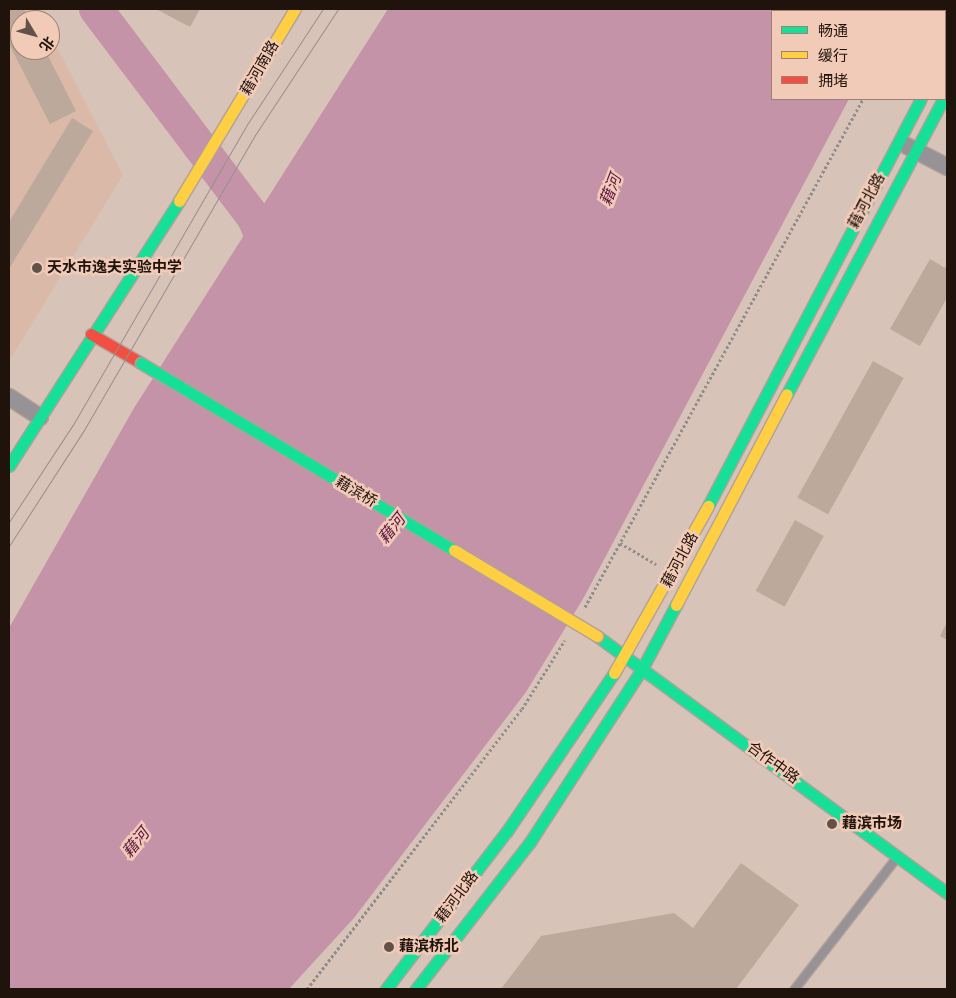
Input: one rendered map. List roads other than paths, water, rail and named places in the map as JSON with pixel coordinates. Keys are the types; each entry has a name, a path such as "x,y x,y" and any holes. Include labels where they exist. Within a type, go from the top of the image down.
{"main road":[{"name":"藉河南路","path":"9,466 91,334 226,128 295,9"},
{"name":"藉河北路","path":"386,989 507,831 625,657 674,574 920,100"},
{"name":"藉河北路","path":"416,989 530,842 643,667 914,150 942,100"},
{"name":"藉滨桥","path":"91,334 597,636"},
{"name":"合作中路","path":"597,636 625,657 643,667 899,855 947,893"}],"street":[{"path":"898,142 947,167"},
{"path":"9,397 40,417"}],"lane":[{"path":"795,989 899,855"}],"water":[{"name":"藉河","path":"388,9 870,9 771,10 771,100 848,100 583,599 526,692 354,918 289,989 9,989 9,628 134,408"}],"waterway":[{"path":"96,9 254,218 272,260"}],"tram line":[{"path":"9,522 74,423 246,126 323,9"},
{"path":"9,546 84,430 255,135 338,9"}],"place":[{"name":"天水市逸夫实验中学","path":"37,268"},
{"name":"藉滨市场","path":"832,824"},
{"name":"藉滨桥北","path":"389,947"}]}
